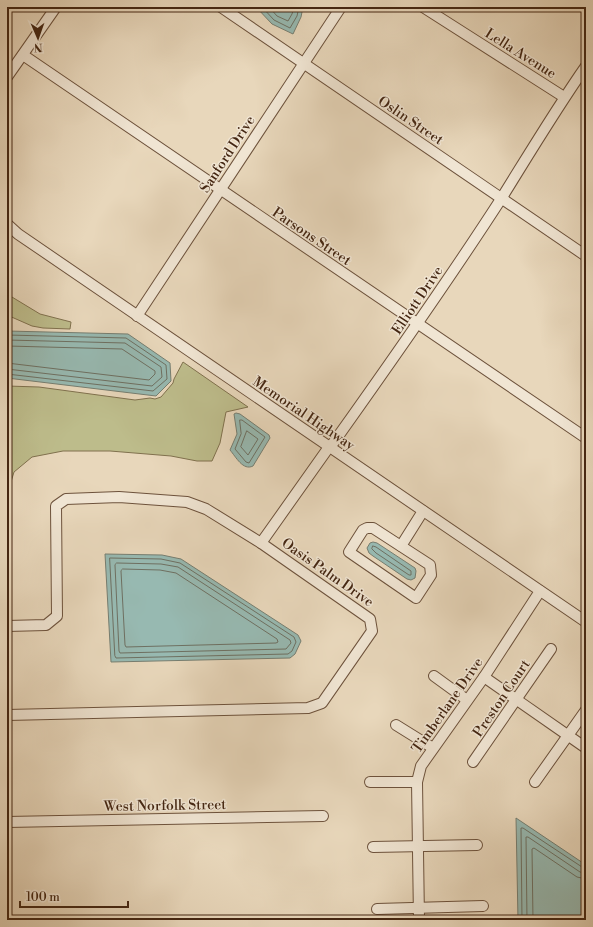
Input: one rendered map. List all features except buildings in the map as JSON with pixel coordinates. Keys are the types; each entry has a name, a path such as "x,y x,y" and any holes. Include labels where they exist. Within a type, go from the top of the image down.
{"street":[{"path":"7,77 56,7"},
{"name":"Oslin Street","path":"220,7 586,256"},
{"name":"Sanford Drive","path":"137,316 341,7"},
{"name":"Lella Avenue","path":"423,7 564,97"},
{"name":"Parsons Street","path":"23,55 586,438"},
{"name":"Elliott Drive","path":"261,542 417,324 501,199 564,97 586,66"},
{"name":"Memorial Highway","path":"7,224 18,234 137,316 586,622"},
{"name":"Oasis Palm Drive","path":"7,626 46,625 57,616 56,506 66,498 119,497 187,502 206,509 261,542 370,619 372,631 322,703 308,708 7,715"},
{"path":"401,546 423,511"},
{"path":"368,528 373,528 401,546 431,567 431,574 416,598 349,552 363,530 368,528"},
{"name":"Timberlane Drive","path":"419,920 417,782 422,766 433,748 484,677 540,591"},
{"name":"Preston Court","path":"473,762 517,700 551,648"},
{"path":"434,676 467,700"},
{"path":"484,677 586,748"},
{"path":"535,782 586,710"},
{"path":"396,725 433,748"},
{"path":"370,782 417,782"},
{"name":"West Norfolk Street","path":"7,822 323,816"},
{"path":"373,847 477,844"},
{"path":"376,909 483,906"}],"shaded area":[{"path":"7,294 40,314 71,322 70,329 32,326 7,315"},
{"path":"183,362 248,407 226,412 220,443 212,461 197,461 171,456 110,451 63,451 32,457 14,472 7,495 7,386 39,387 135,400 150,398 155,399 161,397 173,383"}],"water":[{"path":"256,7 303,7 301,17 293,34 272,24"},
{"path":"7,331 128,334 170,363 171,381 156,396 7,378"},
{"path":"234,414 240,414 269,435 270,438 253,466 246,467 243,465 230,450 237,434"},
{"path":"370,543 377,543 415,568 415,578 411,580 407,579 369,553 367,548"},
{"path":"105,554 162,555 181,559 298,635 301,641 295,654 290,658 111,662"},
{"path":"516,818 586,865 586,920 518,920"}]}
